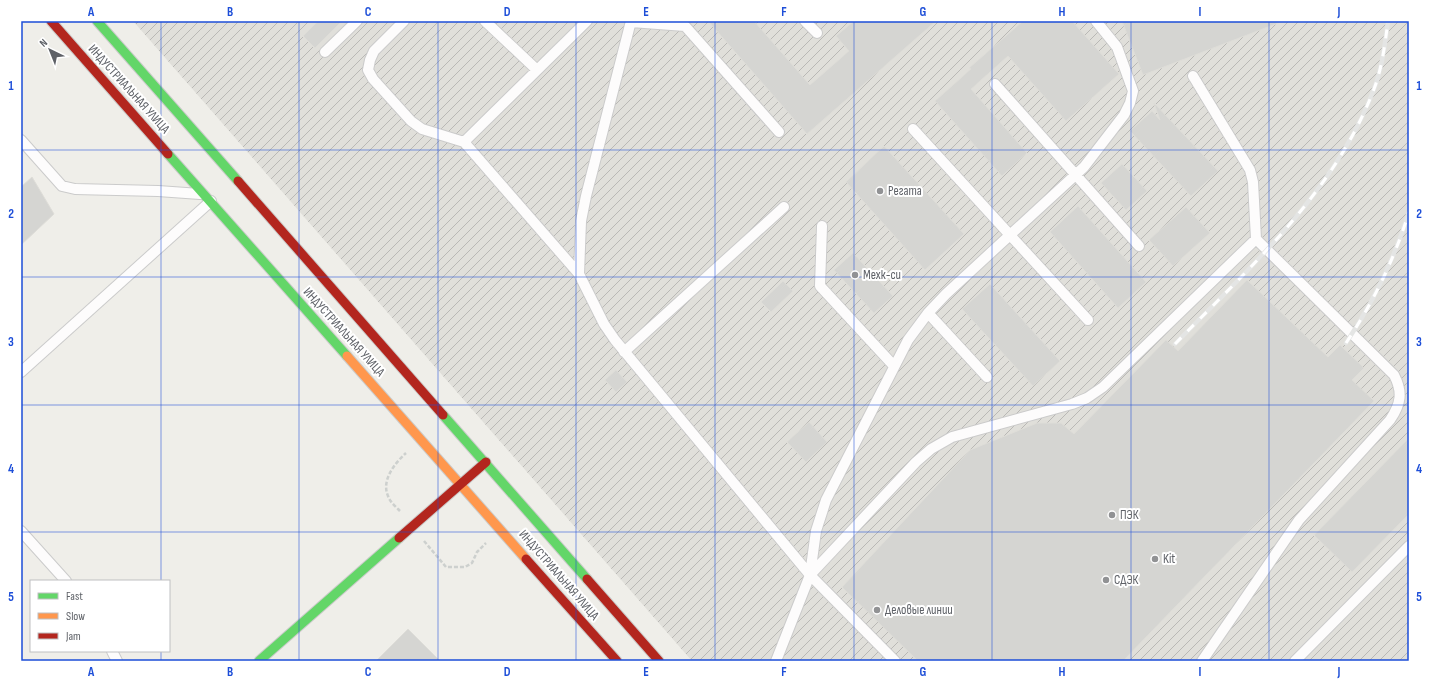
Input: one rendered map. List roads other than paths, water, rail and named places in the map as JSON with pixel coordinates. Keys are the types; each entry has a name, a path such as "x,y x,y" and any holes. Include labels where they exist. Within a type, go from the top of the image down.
{"main road":[{"name":"ИНДУСТРИАЛЬНАЯ УЛИЦА","path":"51,21 617,661"},
{"name":"ИНДУСТРИАЛЬНАЯ УЛИЦА","path":"97,21 486,462 659,661"},
{"path":"259,661 486,462"}],"lane":[{"path":"325,52 357,21"},
{"path":"404,21 374,51 368,70 373,79 411,121 422,129 464,142 579,274 604,324 624,352 810,575 895,661"},
{"path":"486,21 537,70"},
{"path":"464,142 587,21"},
{"path":"806,21 817,33"},
{"path":"776,661 810,575 816,531 826,500 908,340 928,313 946,294 1084,167 1124,115 1130,103 1133,91 1117,47 1096,21"},
{"path":"579,274 581,221 586,196 631,22 682,24 778,132"},
{"path":"1193,76 1250,170 1253,182 1256,239 1394,375 1400,385 1401,398 1397,409 1390,420 1299,520 1202,661"},
{"path":"995,84 1139,246"},
{"path":"913,129 1088,320"},
{"path":"21,140 62,186 75,189 171,191 208,198"},
{"path":"21,372 208,198"},
{"path":"624,352 784,207"},
{"path":"822,226 820,286 894,366"},
{"path":"810,575 916,462 932,449 952,437 1087,398 1103,386 1256,239"},
{"path":"928,313 987,377"},
{"path":"21,531 65,580"},
{"path":"1295,661 1409,546"},
{"path":"112,652 117,661"}],"railway":[{"path":"1175,344 1261,257 1314,195 1337,161 1357,126 1377,81 1388,21"},
{"path":"1346,343 1366,312 1382,280 1397,247 1409,212"}],"place":[{"name":"Регата","path":"880,191"},
{"name":"Мехк-си","path":"855,275"},
{"name":"ПЭК","path":"1112,515"},
{"name":"Kit","path":"1155,559"},
{"name":"СДЭК","path":"1106,580"},
{"name":"Деловые линии","path":"877,610"}]}
